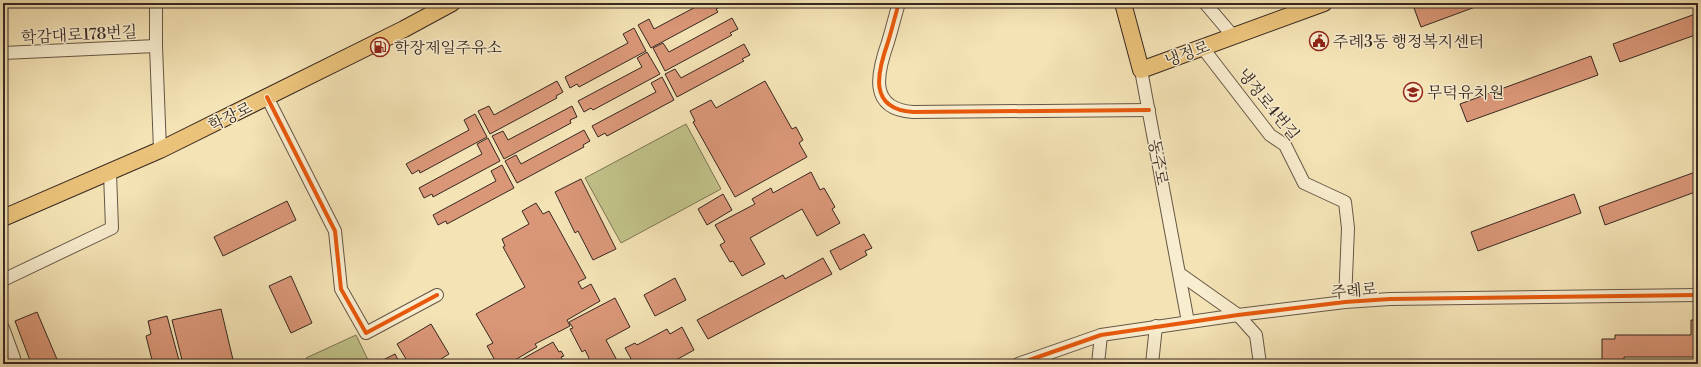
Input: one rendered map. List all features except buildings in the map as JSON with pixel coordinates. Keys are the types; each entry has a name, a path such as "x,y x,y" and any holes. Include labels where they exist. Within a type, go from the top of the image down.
{"main road":[{"name":"학장로","path":"3,218 110,173 160,150 404,29 452,3"},
{"name":"동주로","path":"1123,3 1141,70"},
{"name":"냉정로","path":"1141,70 1324,3"}],"street":[{"path":"156,3 160,150"},
{"path":"898,3 882,58 878,86 881,96 886,103 894,108 913,112 1149,110"},
{"name":"냉정로","path":"1205,3 1233,36"},
{"name":"학감대로178번길","path":"3,53 156,46"},
{"name":"냉정로4번길","path":"1202,47 1270,135 1285,145 1304,183 1345,202 1348,228 1345,302"},
{"name":"동주로","path":"1141,70 1188,322"},
{"path":"267,97 335,231 340,289 366,334 437,295"},
{"path":"3,280 112,228 110,173"},
{"path":"1180,274 1238,315 1256,335 1260,364"},
{"name":"주례로","path":"1018,364 1101,336 1156,326 1345,302 1390,299 1698,295"},
{"path":"1152,364 1156,326"},
{"path":"3,328 14,358 14,364"},
{"path":"1098,364 1101,336"}],"green space":[{"path":"686,124 721,189 621,243 585,178"},
{"path":"356,335 370,364 309,364 306,358"}],"cycle path":[{"path":"899,3 879,77 882,97 889,104 899,109 913,112 1149,110"},
{"path":"267,97 335,231 341,289 366,333 437,295"},
{"path":"1018,364 1101,335 1238,315 1345,302 1390,299 1698,295"}],"place":[{"name":"주례3동 행정복지센터","path":"1319,41"},
{"name":"학장제일주유소","path":"380,47"},
{"name":"무덕유치원","path":"1413,92"}]}
